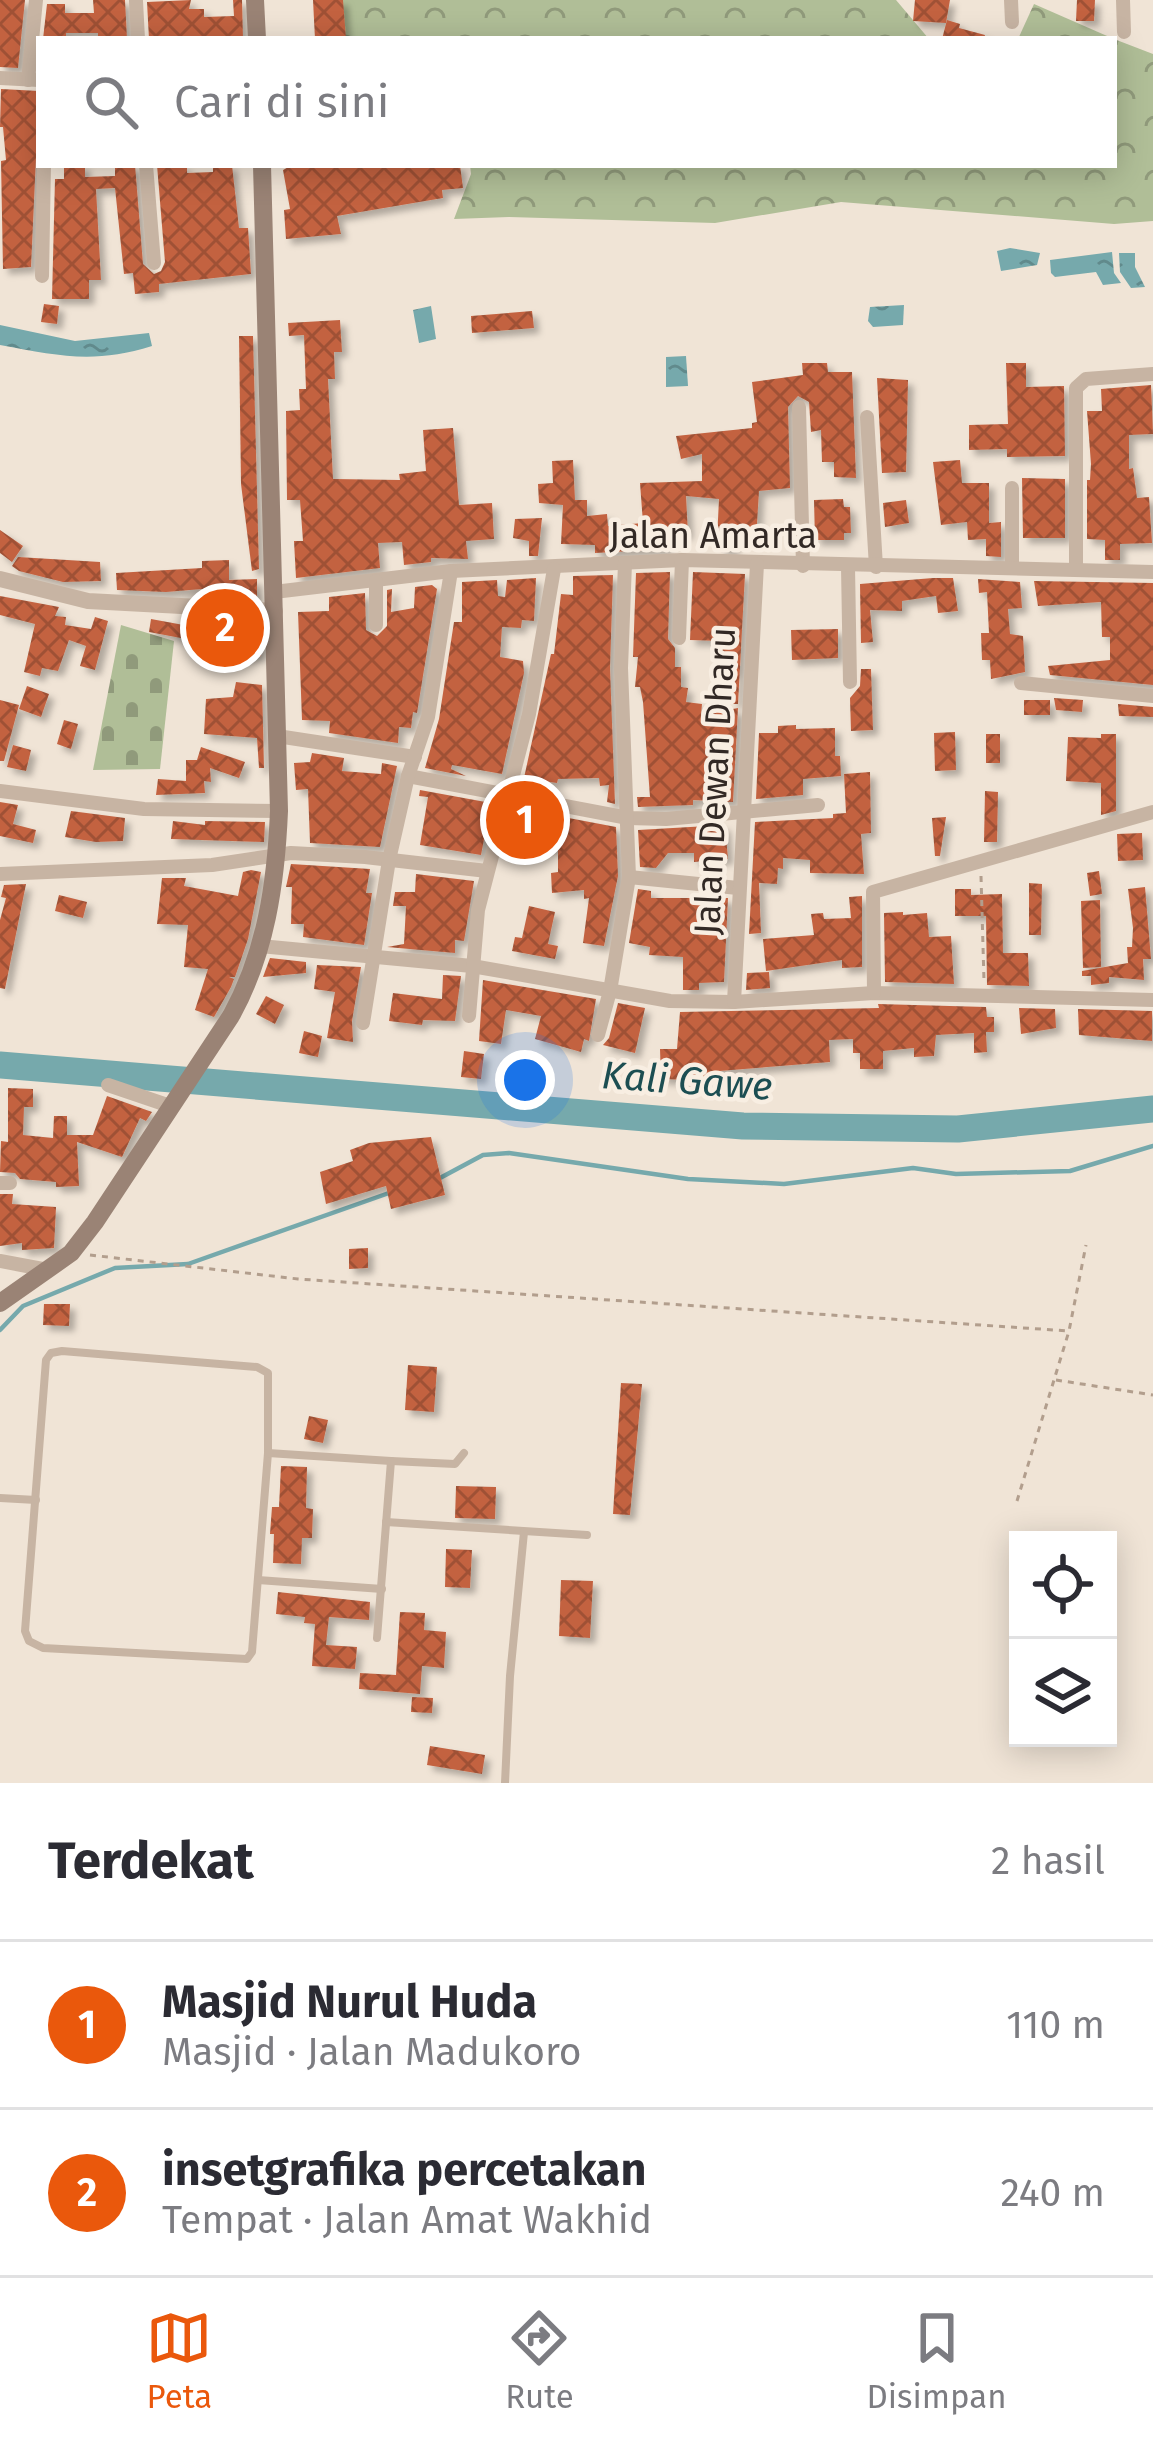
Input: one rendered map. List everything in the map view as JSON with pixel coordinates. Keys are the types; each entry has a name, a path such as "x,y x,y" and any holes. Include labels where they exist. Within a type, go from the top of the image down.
{"main road":[{"path":"255,0 257,36"},
{"path":"0,1303 71,1253 231,1016 250,981 260,946 277,854 279,811 262,168"}],"street":[{"path":"0,78 34,80 35,0"},
{"path":"1011,0 1012,22"},
{"path":"1123,0 1124,32"},
{"path":"136,2 138,36"},
{"path":"42,276 44,168"},
{"path":"146,168 154,263"},
{"path":"1076,569 1076,388 1086,379 1153,374"},
{"path":"799,407 803,566"},
{"path":"867,417 876,567"},
{"path":"1012,488 1012,567"},
{"path":"680,638 682,560"},
{"name":"Jalan Amarta","path":"274,602 376,581 452,572 682,560 1153,572"},
{"path":"598,1035 629,877 621,668 625,563"},
{"name":"Jalan Dewan Dharu","path":"734,1002 758,564"},
{"path":"848,567 850,682"},
{"path":"469,1016 487,871 529,714 554,569"},
{"path":"363,1023 389,860 408,776 428,717 452,572"},
{"path":"0,579 88,602 274,602"},
{"path":"376,581 376,625"},
{"path":"1021,683 1153,696"},
{"path":"277,736 415,757"},
{"path":"408,776 628,818 818,806"},
{"path":"0,791 145,809 279,811"},
{"path":"874,993 873,892 1153,812 1153,827"},
{"path":"0,874 212,865 277,854 487,871"},
{"path":"629,877 738,888"},
{"path":"260,946 472,966 670,1001 874,993 1153,1000"},
{"path":"108,1085 172,1102"},
{"path":"0,1261 48,1270"}],"lane":[{"path":"56,1351 265,1369 270,1382 268,1453 252,1652 243,1661 35,1646 25,1631 46,1360 56,1351"},
{"path":"268,1453 455,1464 464,1453"},
{"path":"377,1638 391,1461"},
{"path":"0,1498 35,1500"},
{"path":"386,1522 587,1535"},
{"path":"505,1783 524,1532"},
{"path":"258,1580 382,1589"}],"path":[{"path":"981,862 984,994"},
{"path":"1017,1501 1069,1331 1085,1245"},
{"path":"71,1253 321,1281 1069,1331"},
{"path":"1054,1379 1153,1395"}],"green space":[{"path":"335,0 896,0 926,36 339,36"},
{"path":"1034,4 1107,36 1019,36"},
{"path":"1117,40 1153,54 1153,221 1114,224 841,202 715,223 454,219 470,168 1117,168"},
{"path":"121,625 174,641 160,769 93,770"}],"water":[{"path":"1010,248 1040,253 1037,265 1001,271 997,251"},
{"path":"1112,252 1114,273 1121,283 1103,285 1096,272 1055,277 1051,273 1050,260"},
{"path":"1119,253 1135,253 1135,267 1145,287 1131,288 1120,272"},
{"path":"904,305 903,325 873,327 868,321 870,307"},
{"path":"431,306 436,339 419,343 413,310"},
{"path":"0,325 75,341 149,333 152,346 112,355 59,355 0,345"},
{"path":"686,356 688,386 666,387 666,357"}],"building":[{"path":"0,0 25,0 18,68 0,67"},
{"path":"93,0 125,0 127,36 43,36 47,4 65,4 65,13 94,13"},
{"path":"191,0 189,9 204,9 204,17 234,16 233,0 242,0 243,36 149,36 147,2"},
{"path":"313,0 343,0 346,36 315,36"},
{"path":"915,0 950,0 946,23 913,21"},
{"path":"1077,0 1095,0 1094,21 1076,21"},
{"path":"947,20 985,35 985,36 943,36"},
{"path":"1,89 36,91 31,267 3,269 1,161 6,160 0,127"},
{"path":"64,168 85,168 85,177 115,176 115,168 135,168 143,264 154,274 165,262 157,168 187,168 187,173 232,168 239,228 248,228 251,274 159,284 159,292 135,294 133,273 124,274 115,188 96,189 101,280 89,280 89,299 52,299 55,179 64,179"},
{"path":"460,168 463,188 442,190 443,198 337,216 341,234 286,239 284,210 290,209 283,170"},
{"path":"44,304 59,306 57,324 41,322"},
{"path":"532,311 534,328 472,333 471,316"},
{"path":"340,320 342,352 334,352 335,379 328,379 333,479 400,480 399,474 426,471 423,430 453,428 459,505 492,503 494,539 466,541 468,559 431,558 431,562 404,565 402,542 378,543 380,568 296,578 294,541 303,541 300,500 287,500 286,411 300,410 299,389 306,389 304,335 289,336 288,323"},
{"path":"239,336 253,336 259,569 252,571 241,484"},
{"path":"802,363 827,363 828,372 852,372 856,478 834,477 834,462 822,462 821,430 811,432 809,402 798,396 788,407 790,488 759,491 756,539 739,538 733,542 734,550 722,550 717,540 719,499 686,496 688,534 668,535 668,549 595,553 595,545 561,544 563,505 539,503 538,484 553,483 552,461 573,460 575,500 587,500 587,516 607,514 608,526 643,523 640,483 702,481 702,454 681,459 676,436 752,428 757,422 752,382 803,375"},
{"path":"1006,363 1026,363 1026,387 1064,386 1065,456 1007,457 1007,449 969,450 969,425 1008,424"},
{"path":"877,378 908,380 906,472 882,473"},
{"path":"1151,385 1153,434 1129,435 1129,469 1133,468 1137,498 1149,497 1152,543 1120,544 1120,560 1105,560 1105,540 1087,539 1091,464 1087,411 1102,411 1101,389"},
{"path":"960,460 962,483 989,483 989,523 1001,522 1001,557 986,556 986,539 968,540 967,522 941,525 933,462"},
{"path":"1022,478 1065,479 1065,538 1023,538"},
{"path":"843,499 844,507 850,507 851,533 844,533 844,540 815,540 814,500"},
{"path":"906,500 909,523 885,527 883,503"},
{"path":"542,518 538,556 529,556 529,541 513,538 515,519"},
{"path":"0,530 23,546 12,562 0,553"},
{"path":"18,557 100,562 101,581 63,582 19,571 12,566"},
{"path":"229,560 229,580 257,579 257,597 202,594 202,589 117,590 116,573 202,568 202,561"},
{"path":"670,572 668,639 675,648 675,667 681,667 681,687 688,688 686,702 702,704 701,715 738,708 733,802 693,800 693,805 638,807 637,797 650,797 643,702 640,687 635,687 638,657 633,657 636,573"},
{"path":"693,572 745,574 738,704 733,704 733,671 724,672 722,641 690,640"},
{"path":"613,575 610,668 615,804 607,802 609,785 600,786 599,778 558,779 557,783 524,778 554,654 561,594 573,595 573,576"},
{"path":"536,578 534,621 522,620 521,628 502,627 500,657 523,661 524,673 502,774 452,765 451,769 466,776 425,768 439,719 454,622 462,622 462,582 497,580 498,596 505,597 507,580"},
{"path":"953,578 958,611 938,613 936,596 902,601 902,611 870,610 873,642 861,643 860,584"},
{"path":"978,579 1020,582 1022,608 1008,609 1010,634 1023,636 1025,672 991,679 990,660 982,660 981,633 989,633 987,592 979,593"},
{"path":"1034,581 1153,583 1153,685 1050,675 1048,666 1110,660 1110,637 1102,637 1101,602 1038,606"},
{"path":"415,587 437,589 417,713 413,712 411,728 399,727 398,743 329,733 330,721 302,720 298,612 329,611 329,597 365,593 366,630 377,636 387,626 387,590 392,589 391,612 414,608"},
{"path":"0,596 59,607 55,616 66,617 65,625 91,629 95,617 108,621 95,670 80,666 86,646 69,640 58,671 42,668 40,676 24,672 35,624 0,615"},
{"path":"151,619 189,626 186,639 149,632"},
{"path":"214,622 261,624 261,656 232,658 231,647 214,647"},
{"path":"838,629 838,658 792,660 791,630"},
{"path":"861,669 871,669 873,730 851,731 850,698 860,686"},
{"path":"236,682 262,685 264,768 259,768 257,738 204,734 206,699 233,697"},
{"path":"27,686 49,694 41,717 19,709"},
{"path":"1054,698 1083,700 1082,712 1056,710"},
{"path":"0,700 19,705 4,761 0,761"},
{"path":"1024,700 1050,700 1050,715 1024,715"},
{"path":"1118,704 1153,707 1153,717 1119,716"},
{"path":"64,720 78,724 71,749 57,744"},
{"path":"796,725 796,729 835,728 841,776 803,779 803,795 756,799 759,733 778,733 778,726"},
{"path":"955,732 956,770 935,771 934,733"},
{"path":"986,734 1000,734 1000,763 986,763"},
{"path":"1101,734 1116,734 1116,811 1101,815 1101,783 1066,781 1068,737 1101,738"},
{"path":"13,745 31,750 26,771 7,767"},
{"path":"201,747 245,762 239,778 210,768 211,782 204,781 205,793 156,795 158,779 186,781 186,760 197,760"},
{"path":"312,753 344,758 342,771 381,774 382,763 397,766 380,847 310,843 308,789 296,790 294,763 310,762"},
{"path":"870,772 871,833 861,834 864,874 810,873 810,860 783,858 777,884 759,883 761,933 749,934 755,822 833,818 833,814 846,813 844,774"},
{"path":"420,790 491,803 481,855 420,845 428,797 419,796"},
{"path":"985,791 998,792 997,842 984,842"},
{"path":"0,802 18,805 13,824 36,830 33,843 0,836"},
{"path":"516,808 616,827 618,876 604,946 583,943 589,898 584,899 584,890 552,893 551,873 558,872 558,848 532,845 534,842 510,832"},
{"path":"71,811 125,818 123,841 65,837"},
{"path":"946,817 940,856 935,856 932,818"},
{"path":"173,821 205,825 205,821 265,822 264,842 171,839"},
{"path":"725,825 728,859 694,862 694,853 668,853 656,868 640,867 638,830"},
{"path":"1142,833 1143,860 1118,861 1117,834"},
{"path":"291,864 370,869 366,893 372,893 364,945 303,937 304,924 291,924 292,887 286,887"},
{"path":"1099,871 1102,894 1090,896 1087,873"},
{"path":"243,872 261,872 248,939 214,1017 195,1010 208,969 184,967 188,925 157,924 162,878 186,878 184,886 238,896"},
{"path":"416,874 474,881 464,941 455,940 455,953 387,947 404,944 406,906 393,906 395,892 415,892"},
{"path":"1029,883 1042,884 1041,935 1029,935"},
{"path":"26,884 5,989 0,988 4,885"},
{"path":"1145,887 1151,959 1143,959 1144,980 1109,977 1109,983 1091,985 1091,976 1082,976 1082,971 1128,963 1133,928 1128,889"},
{"path":"638,889 651,891 651,898 728,898 724,982 699,983 699,990 683,990 683,957 649,955 650,947 629,943"},
{"path":"955,889 971,889 971,895 1002,894 1003,953 1028,953 1029,986 987,985 986,916 955,916"},
{"path":"59,895 87,902 83,918 55,911"},
{"path":"862,896 862,967 842,968 842,960 766,971 763,939 814,935 811,914 823,913 824,919 851,918 849,897"},
{"path":"1100,900 1101,967 1083,968 1081,901"},
{"path":"529,906 555,912 548,944 558,946 555,959 512,951 515,937 522,938"},
{"path":"884,913 927,913 929,937 951,936 954,984 885,982"},
{"path":"270,958 306,962 306,973 263,977"},
{"path":"317,965 361,967 353,1042 327,1038 335,992 314,989"},
{"path":"769,972 770,988 746,990 747,973"},
{"path":"443,975 461,976 455,1021 423,1020 422,1025 389,1021 393,993 442,999"},
{"path":"483,980 596,999 589,1041 584,1039 581,1052 535,1039 541,1016 506,1010 501,1044 479,1041"},
{"path":"266,996 284,1005 275,1024 256,1014"},
{"path":"618,1003 645,1008 635,1053 603,1045"},
{"path":"878,1004 986,1007 987,1017 994,1017 994,1032 986,1032 987,1052 974,1053 974,1033 936,1035 934,1056 914,1057 914,1048 883,1051 883,1069 860,1069 860,1053 853,1053 853,1039 829,1040 830,1062 719,1071 719,1081 661,1079 660,1049 677,1049 680,1012 879,1008"},
{"path":"1019,1008 1055,1009 1056,1028 1021,1034"},
{"path":"1078,1009 1152,1011 1152,1041 1079,1035"},
{"path":"304,1031 322,1036 318,1057 299,1053"},
{"path":"464,1051 484,1054 481,1079 461,1077"},
{"path":"8,1088 33,1089 33,1107 24,1107 23,1135 53,1138 54,1116 67,1116 67,1135 93,1135 107,1096 152,1112 146,1121 140,1118 122,1157 77,1142 79,1186 56,1187 56,1182 0,1172 1,1141 8,1142"},
{"path":"431,1137 445,1195 391,1209 386,1186 326,1204 320,1172 353,1161 350,1150 369,1143"},
{"path":"0,1194 13,1194 12,1204 56,1207 54,1248 22,1250 22,1243 0,1246"},
{"path":"368,1248 368,1268 349,1269 349,1249"},
{"path":"44,1304 70,1304 69,1326 43,1325"},
{"path":"408,1365 437,1367 434,1412 405,1410"},
{"path":"621,1383 642,1384 630,1515 613,1514"},
{"path":"309,1416 328,1420 323,1443 304,1439"},
{"path":"281,1466 307,1467 306,1508 313,1509 312,1538 302,1538 301,1564 273,1563 272,1507 279,1507"},
{"path":"456,1486 496,1487 495,1519 455,1518"},
{"path":"446,1549 472,1550 470,1588 445,1587"},
{"path":"561,1580 593,1581 590,1638 559,1636"},
{"path":"278,1592 370,1602 369,1620 329,1617 326,1645 357,1647 355,1669 312,1666 315,1624 304,1623 305,1617 276,1614"},
{"path":"400,1612 425,1613 424,1630 446,1632 444,1668 422,1666 420,1694 359,1689 360,1673 396,1675"},
{"path":"412,1697 433,1698 432,1713 411,1712"},
{"path":"430,1746 485,1755 482,1774 427,1765"}],"waterway":[{"name":"Kali Gawe","path":"0,1065 743,1126 958,1129 1153,1109"},
{"path":"440,1178 483,1155 509,1153 688,1179 784,1184 913,1168 956,1174 1070,1171 1153,1146"},
{"path":"0,1330 23,1306 115,1268 188,1264 389,1193"}],"place":[{"name":"insetgrafika percetakan","path":"225,628"},
{"name":"Masjid Nurul Huda","path":"525,820"}]}
